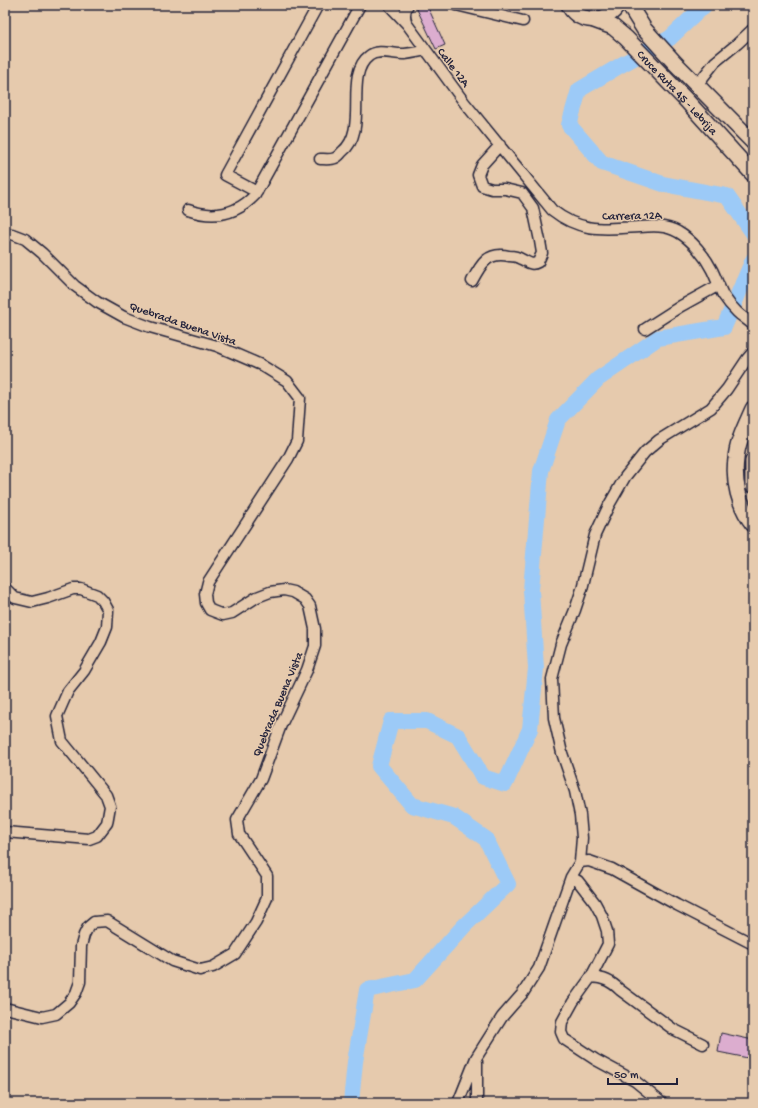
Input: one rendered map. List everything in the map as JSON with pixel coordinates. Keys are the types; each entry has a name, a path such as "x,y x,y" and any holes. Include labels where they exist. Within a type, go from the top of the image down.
{"highway":[{"path":"594,20 604,18 612,13 618,5"},
{"name":"Cruce Ruta 45 - Lebrija","path":"629,5 644,28 675,63 753,142"},
{"name":"Cruce Ruta 45 - Lebrija","path":"567,6 576,14 613,27 626,38 686,100 753,174"},
{"path":"753,409 743,431 739,445 735,476 742,506 753,524"},
{"path":"753,461 753,485"}],"street":[{"path":"257,192 225,175 318,5"},
{"path":"188,210 214,215 230,212 244,205 257,192 360,5"},
{"name":"Calle 12A","path":"389,5 407,24 464,102 500,145"},
{"path":"407,24 405,11 408,5"},
{"path":"456,5 523,21"},
{"path":"697,85 715,62 752,31"},
{"path":"320,159 335,158 346,149 353,135 357,110 356,82 360,65 369,55 384,52 403,54 426,50"},
{"path":"472,281 479,267 489,257 501,254 520,258 534,264 538,262 542,252 533,208 522,193 505,188 492,189 482,186 478,175 482,165 500,145"},
{"name":"Carrera 12A","path":"500,145 552,210 576,224 591,228 610,229 657,226 674,230 685,237 702,254 712,270 724,295 736,311 753,325"},
{"name":"Quebrada Buena Vista","path":"5,235 12,234 25,239 42,253 75,286 97,302 124,317 150,327 217,346 261,365 287,381 300,398 297,441 288,459 208,582 205,594 206,603 210,610 223,615 232,613 257,597 270,592 284,590 293,592 305,599 310,606 315,629 315,646 307,670 281,724 261,779 237,820 239,834 267,876 267,898 256,922 235,954 213,967 200,970 172,961 107,921 94,922 88,927 84,935 81,946 80,982 69,1003 56,1014 42,1017 5,1008"},
{"path":"645,330 681,306 719,285"},
{"path":"458,1103 476,1058 502,1017 523,994 539,968 571,877 580,862 582,838 580,815 575,791 562,753 554,718 552,679 561,644 582,589 595,535 609,505 625,477 645,452 659,440 711,408 727,389 753,352"},
{"path":"5,588 15,598 32,602 73,589 81,589 97,595 103,601 108,610 107,627 102,642 84,671 68,691 57,716 62,741 106,795 110,806 107,823 97,836 89,839 5,832"},
{"path":"580,862 589,861 612,869 665,899 753,944"},
{"path":"571,877 578,881 596,903 607,931 608,944 591,977 573,1002 562,1022 560,1032 564,1039 596,1060 635,1081 662,1103"},
{"path":"591,977 601,977 613,983 620,990 673,1029 703,1044"},
{"path":"476,1058 478,1103"}],"building":[{"path":"415,5 427,5 445,45 436,49"},
{"path":"721,1033 753,1040 753,1059 718,1052"}],"waterway":[{"path":"705,5 670,38 579,90 569,125 602,163 663,184 727,196 753,233"},
{"path":"351,1103 355,1062 367,990 415,980 464,926 508,884 486,839 454,817 412,805 379,766 391,721 427,721 458,736 483,777 505,784 530,729 536,668 531,590 541,471 558,420 598,379 658,338 724,327 753,260"}]}
